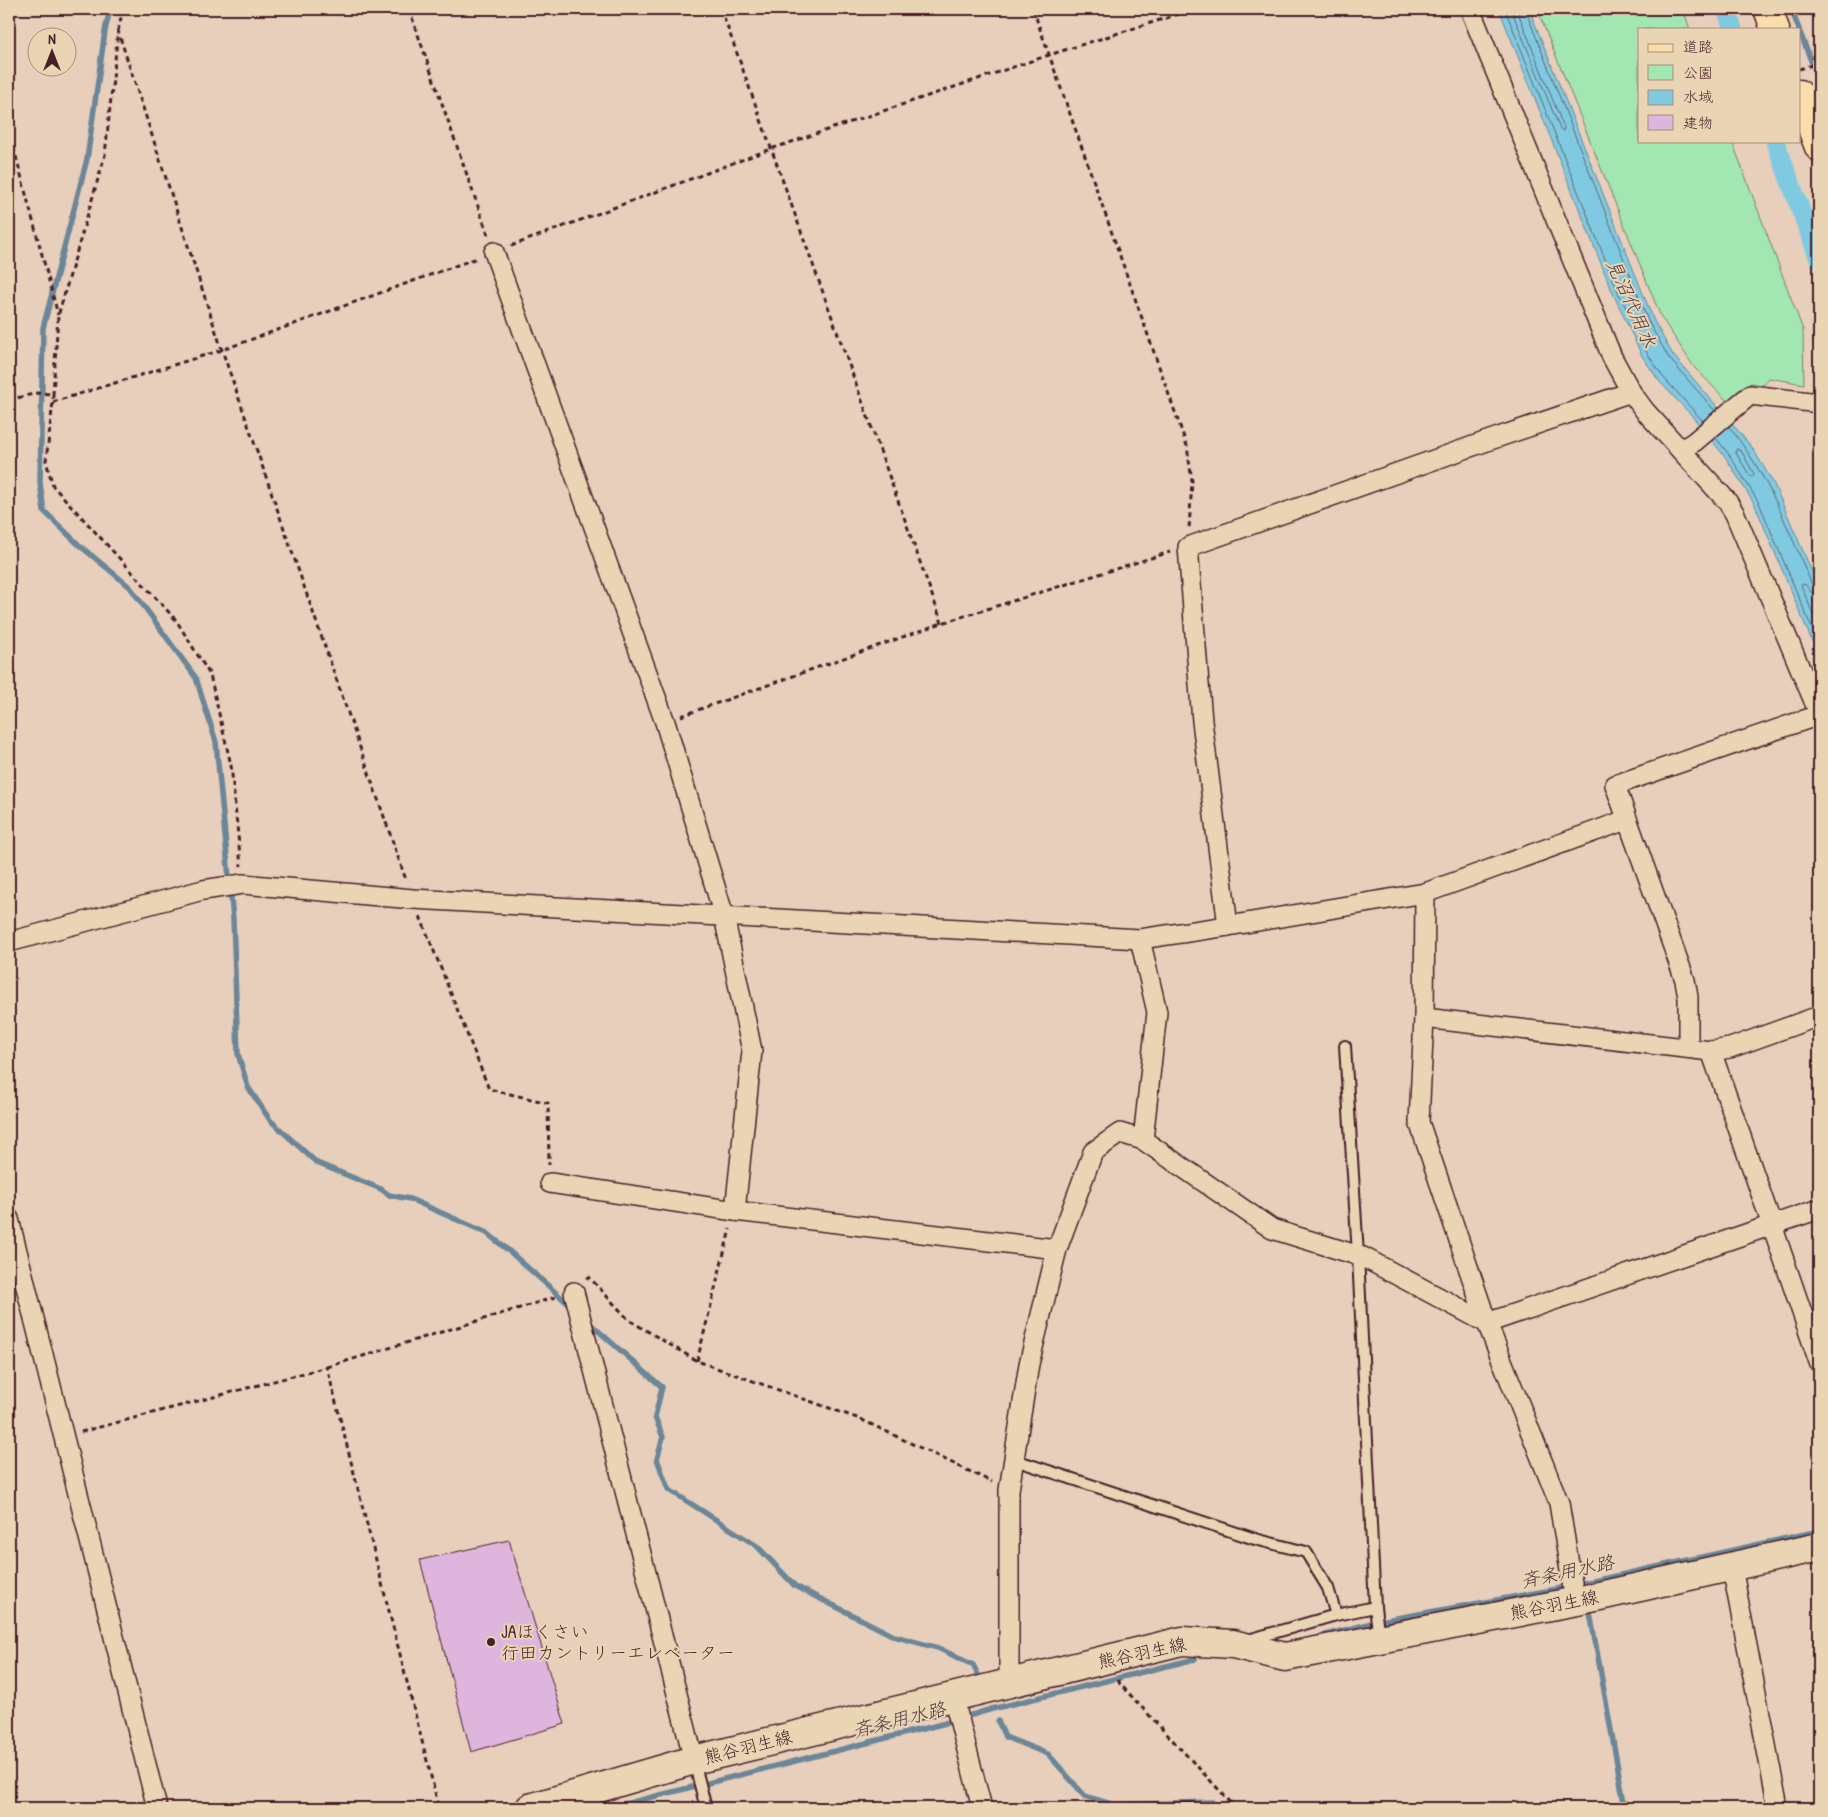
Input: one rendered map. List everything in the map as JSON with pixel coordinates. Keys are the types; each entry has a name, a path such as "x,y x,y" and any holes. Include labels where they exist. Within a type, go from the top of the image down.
{"main road":[{"path":"1768,9 1775,28"},
{"path":"1800,97 1819,147"},
{"name":"熊谷羽生線","path":"530,1808 1009,1683 1182,1641 1233,1644 1285,1657 1379,1636 1732,1567 1819,1547"}],"street":[{"path":"1470,9 1612,358 1631,392 1645,411 1727,501 1735,514 1819,714 1615,785 1687,988 1688,1048"},
{"path":"494,252 665,722 724,916 752,1052 735,1211"},
{"path":"1228,926 1202,721 1188,547 1631,392"},
{"path":"1681,450 1703,435 1750,395 1819,402"},
{"path":"9,942 203,890 243,884 413,899 1140,938 1228,926 1425,892 1626,820"},
{"path":"1425,892 1424,1018 1419,1122 1487,1323 1559,1503 1576,1598"},
{"path":"1140,938 1157,1012 1143,1140"},
{"path":"1424,1018 1711,1051 1730,1048 1819,1016"},
{"path":"1711,1051 1819,1362"},
{"path":"1009,1683 1008,1490 1028,1364 1057,1249 1093,1152 1120,1133 1143,1140 1272,1229 1358,1255 1487,1323 1819,1209"},
{"path":"550,1183 735,1211 1057,1249"},
{"path":"9,1219 158,1808"},
{"path":"578,1306 695,1764"},
{"path":"1732,1567 1778,1808"},
{"path":"954,1698 982,1808"}],"lane":[{"path":"1345,1046 1358,1255 1375,1608 1379,1636"},
{"path":"1012,1459 1255,1539 1306,1552 1328,1588 1336,1614"},
{"path":"1233,1644 1336,1614 1375,1608"},
{"path":"695,1764 706,1808"}],"path":[{"path":"123,9 118,32 104,155 58,316 53,402 46,461 53,486 176,620 210,675 231,765 243,884"},
{"path":"409,9 494,252"},
{"path":"722,9 942,623"},
{"path":"665,722 942,623 1188,547 1192,481 1188,446 1033,9"},
{"path":"53,402 222,350 771,149 1049,55 1195,9"},
{"path":"118,32 222,350 413,899 489,1089 548,1103 550,1183"},
{"path":"1800,69 1819,63"},
{"path":"9,130 58,316"},
{"path":"9,400 37,393 53,394"},
{"path":"697,1361 735,1211"},
{"path":"65,1436 327,1367 578,1306 590,1277 630,1320 697,1361 860,1419 1008,1490"},
{"path":"327,1367 440,1808"},
{"path":"1120,1684 1236,1808"}],"green space":[{"path":"1537,9 1683,9 1690,28 1638,28 1638,142 1732,142 1803,330 1804,384 1769,378 1763,385 1750,383 1729,403 1694,367 1661,317"}],"water":[{"name":"見沼代用水","path":"1499,9 1529,9 1654,321 1673,355 1751,446 1774,484 1819,588 1819,658 1755,505 1726,458 1692,416 1659,381 1642,356 1612,291"}],"building":[{"name":"JAほくさい 行田カントリーエレベーター","path":"509,1540 565,1724 471,1752 420,1560"}],"waterway":[{"path":"110,9 105,31 87,159 43,328 40,483 44,511 79,545 130,587 196,678 216,742 233,919 238,1054 248,1087 270,1120 317,1163 381,1189 389,1195 410,1199 487,1233 572,1307"},
{"path":"1726,9 1733,28"},
{"path":"1791,9 1799,28"},
{"path":"1800,33 1819,81"},
{"path":"1775,142 1819,259"},
{"path":"586,1320 662,1387 655,1417 663,1437 657,1459 668,1489 757,1546 795,1586 894,1636 938,1648 973,1665 978,1675"},
{"name":"斉条用水路","path":"1321,1636 1380,1621 1557,1589 1819,1531"},
{"path":"1589,1607 1625,1808"},
{"name":"斉条用水路","path":"609,1808 942,1724 992,1709 1195,1659"},
{"path":"998,1721 1005,1737 1048,1754 1085,1796 1114,1805 1212,1802 1218,1808"}],"place":[{"name":"JAほくさい 行田カントリーエレベーター","path":"491,1642"}]}
